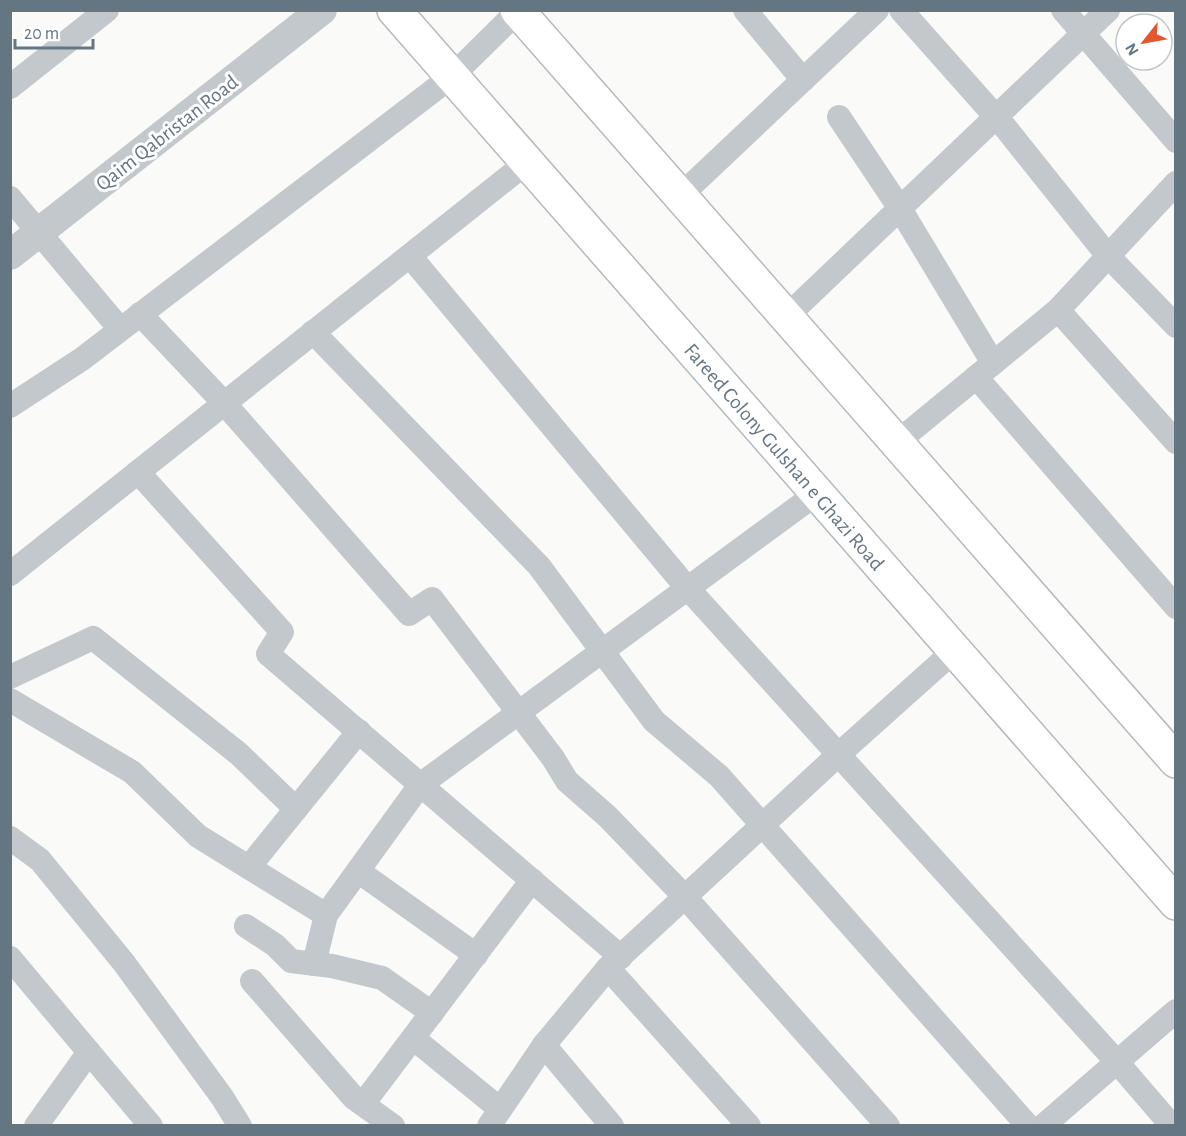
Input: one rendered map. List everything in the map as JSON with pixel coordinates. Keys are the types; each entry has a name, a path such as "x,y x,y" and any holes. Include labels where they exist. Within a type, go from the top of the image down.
{"main road":[{"name":"Fareed Colony Gulshan e Ghazi Road","path":"394,10 1176,903"},
{"path":"518,11 896,443 1174,755"}],"street":[{"path":"10,87 107,10"},
{"name":"Qaim Qabristan Road","path":"10,255 322,10"},
{"path":"745,10 804,80"},
{"path":"680,196 877,10"},
{"path":"902,10 995,117 1108,256 1176,326"},
{"path":"1062,10 1176,141"},
{"path":"786,317 1108,10"},
{"path":"10,406 82,358 451,77 518,11"},
{"path":"839,117 899,207 985,370 1176,607"},
{"path":"10,574 526,163"},
{"path":"896,443 1058,310 1176,183"},
{"path":"10,198 120,329"},
{"path":"410,256 688,588 1172,1125"},
{"path":"1058,310 1176,442"},
{"path":"140,314 225,404 409,614 432,599 553,758 567,781 608,817 685,897 888,1125"},
{"path":"313,332 539,566 654,721 719,776 1028,1125"},
{"path":"138,472 282,632 268,654 532,880 614,963 749,1125"},
{"path":"314,964 326,915 420,785 816,494"},
{"path":"10,677 93,638 239,754 296,809"},
{"path":"413,1038 494,1117 544,1045 614,963 838,755 954,651"},
{"path":"10,700 132,772 198,836 326,915"},
{"path":"249,867 359,732"},
{"path":"10,838 40,860 124,963 240,1125"},
{"path":"358,871 476,955"},
{"path":"363,1104 532,880"},
{"path":"246,926 275,945 291,961 332,966 382,978 432,1013"},
{"path":"10,958 151,1125"},
{"path":"252,981 354,1098 393,1125"},
{"path":"1043,1125 1176,1011"},
{"path":"544,1045 612,1125"},
{"path":"36,1125 89,1052"}]}
